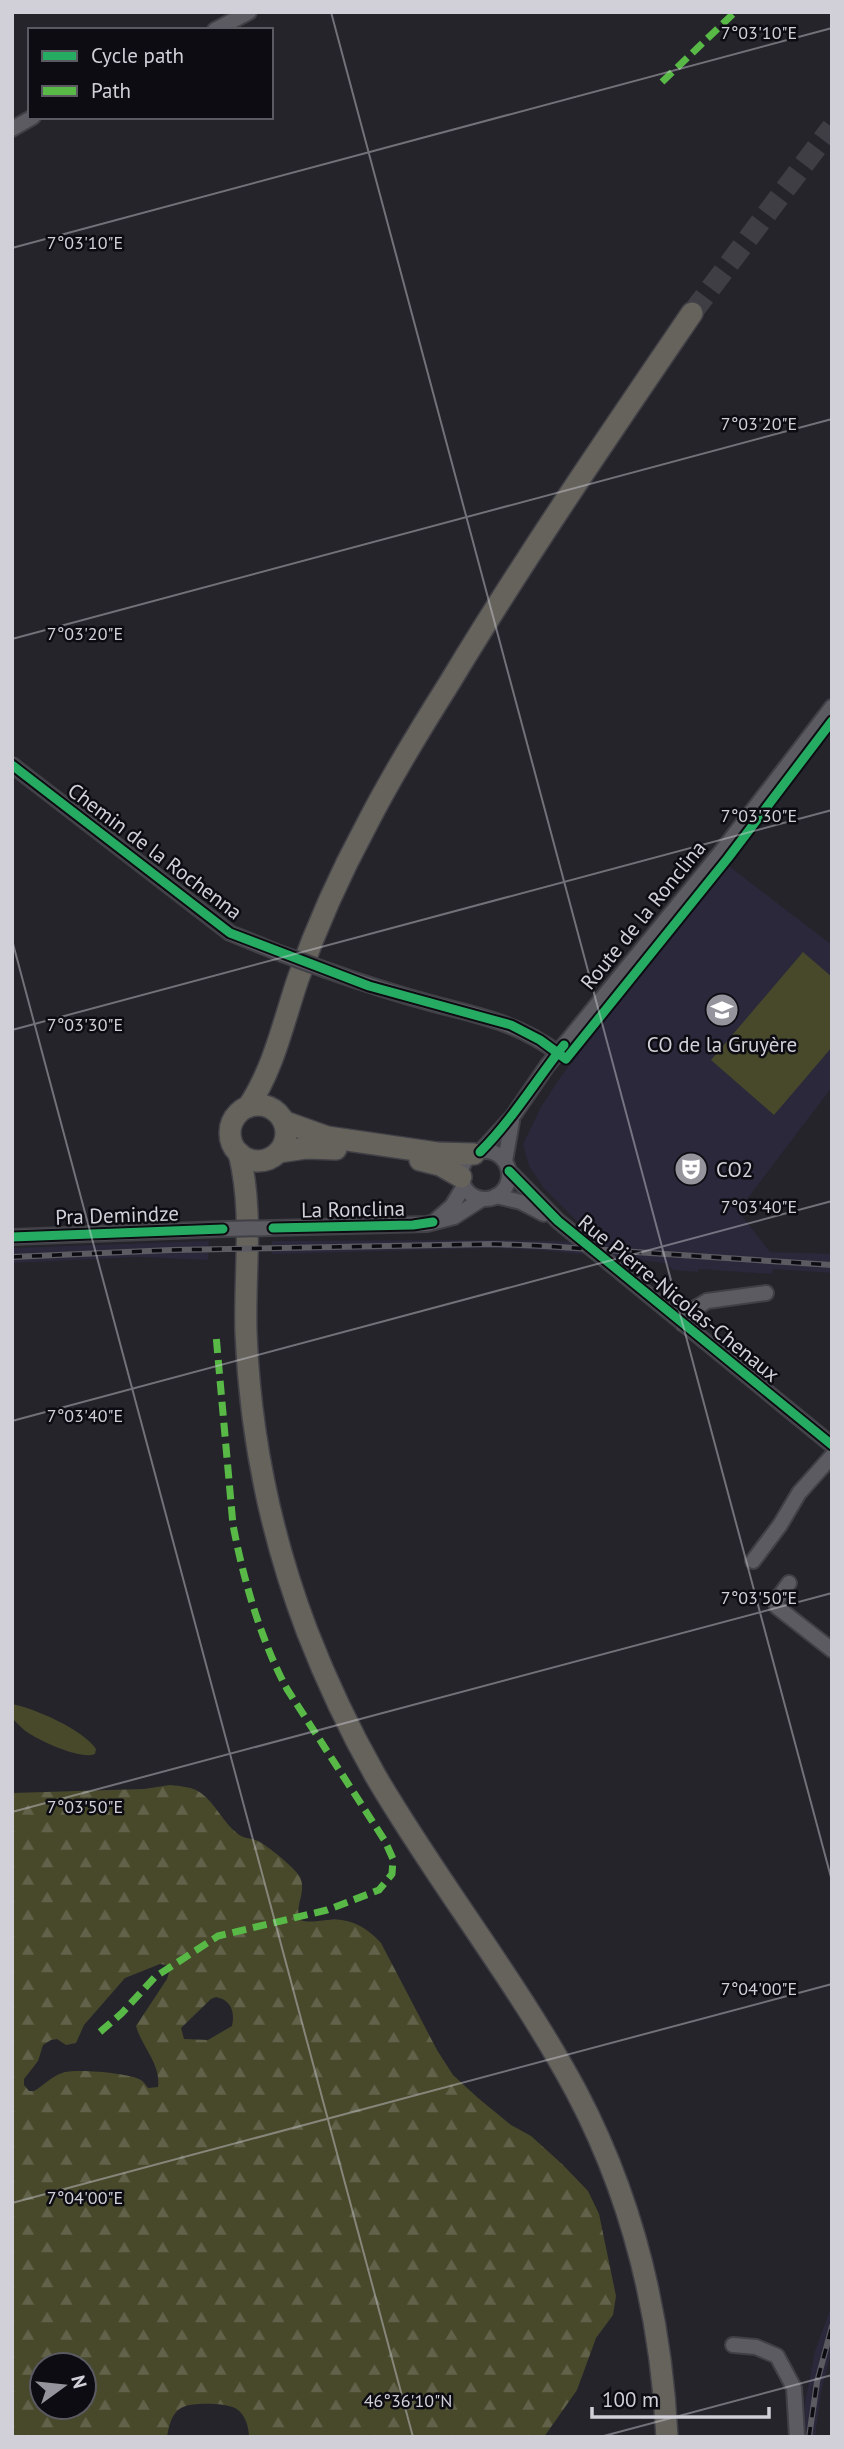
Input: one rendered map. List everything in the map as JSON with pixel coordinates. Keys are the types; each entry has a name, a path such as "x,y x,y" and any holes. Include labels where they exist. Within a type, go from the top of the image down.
{"highway":[{"path":"667,2437 661,2358 649,2287 628,2213 605,2153 549,2043 411,1833 366,1759 326,1678 297,1602 267,1496 252,1407 245,1307 249,1214 239,1153 233,1144 230,1129 236,1115 248,1107 260,1088 321,919 384,791 508,589 692,313"},
{"path":"249,1214 258,1180 286,1139 274,1085 276,1049"},
{"path":"248,1107 265,1105 305,1131 327,1137 437,1153 477,1153"},
{"path":"239,1153 251,1160 306,1148 326,1148 429,1161 446,1167 463,1182"}],"street":[{"path":"219,28 249,12"},
{"path":"12,129 30,119"},
{"name":"Route de la Ronclina","path":"477,1153 513,1116 558,1053 721,852 832,708"},
{"name":"Chemin de la Rochenna","path":"12,765 230,933 369,986 511,1025 558,1053"},
{"path":"507,1166 492,1152 477,1153 464,1164 463,1182 473,1196 489,1198 506,1188 513,1116"},
{"name":"Rue Pierre-Nicolas-Chenaux","path":"507,1166 558,1220 683,1325 830,1438"},
{"name":"La Ronclina","path":"433,1222 452,1206 463,1182"},
{"name":"Rue Pierre-Nicolas-Chenaux","path":"489,1198 521,1202 558,1220"},
{"name":"La Ronclina","path":"223,1229 413,1225 454,1217 489,1198"},
{"name":"Pra Demindze","path":"12,1237 223,1229"},
{"path":"683,1325 694,1309 707,1301 766,1293"},
{"path":"753,1561 780,1525 799,1493 832,1456"},
{"path":"789,1583 776,1601 777,1607 832,1650"},
{"path":"733,2345 756,2347 777,2356 794,2388 797,2437"}],"shaded area":[{"name":"CO de la Gruyère","path":"726,864 832,945 832,1087 738,1211 770,1252 832,1254 832,1273 773,1269 772,1274 698,1269 698,1272 673,1270 666,1263 541,1250 492,1248 272,1254 272,1241 598,1242 543,1187 529,1166 523,1144 541,1107 562,1075"},
{"path":"209,1241 208,1260 138,1257 12,1263 12,1248"},
{"path":"832,2305 832,2349 821,2392 815,2437 802,2437 805,2402 815,2351"}],"green space":[{"path":"803,952 832,977 832,1047 774,1115 711,1060"},
{"path":"12,1704 33,1710 70,1727 90,1742 96,1749 95,1754 81,1755 30,1734 12,1718"},
{"path":"170,1785 201,1793 238,1834 256,1840 281,1857 297,1873 302,1883 298,1909 300,1920 343,1920 364,1928 376,1937 453,2075 511,2125 531,2136 588,2191 599,2214 616,2296 613,2315 596,2338 577,2390 544,2437 249,2437 246,2421 238,2410 230,2406 208,2404 181,2408 171,2421 167,2437 12,2437 12,1793 144,1789","holes":["160,1964 170,1969 167,1979 136,2026 157,2071 158,2087 148,2088 141,2080 126,2075 78,2071 58,2074 34,2091 29,2091 24,2085 24,2079 38,2061 43,2045 57,2039 66,2045 76,2043 84,2025 125,1978","211,1999 221,1999 231,2008 232,2026 208,2040 184,2039 181,2028"]}],"tunnel":[{"path":"692,313 832,127"}],"railway":[{"path":"12,1257 171,1250 494,1244 832,1265"},
{"path":"809,2437 817,2382 832,2326"}],"marked path":[{"path":"662,82 735,12"},
{"path":"100,2032 122,2013 155,1977 218,1936 327,1910 379,1890 392,1874 393,1859 385,1841 287,1689 269,1651 254,1609 233,1525 216,1335"}],"cycle path":[{"path":"12,765 230,933 369,986 511,1025 540,1040 566,1059 728,858 832,721"},
{"path":"480,1152 514,1113 564,1045"},
{"path":"509,1171 558,1221 832,1445"},
{"path":"273,1228 413,1225 433,1222"},
{"path":"12,1237 223,1229"}],"place":[{"name":"CO de la Gruyère","path":"722,1010"},
{"name":"CO2","path":"691,1169"}]}
